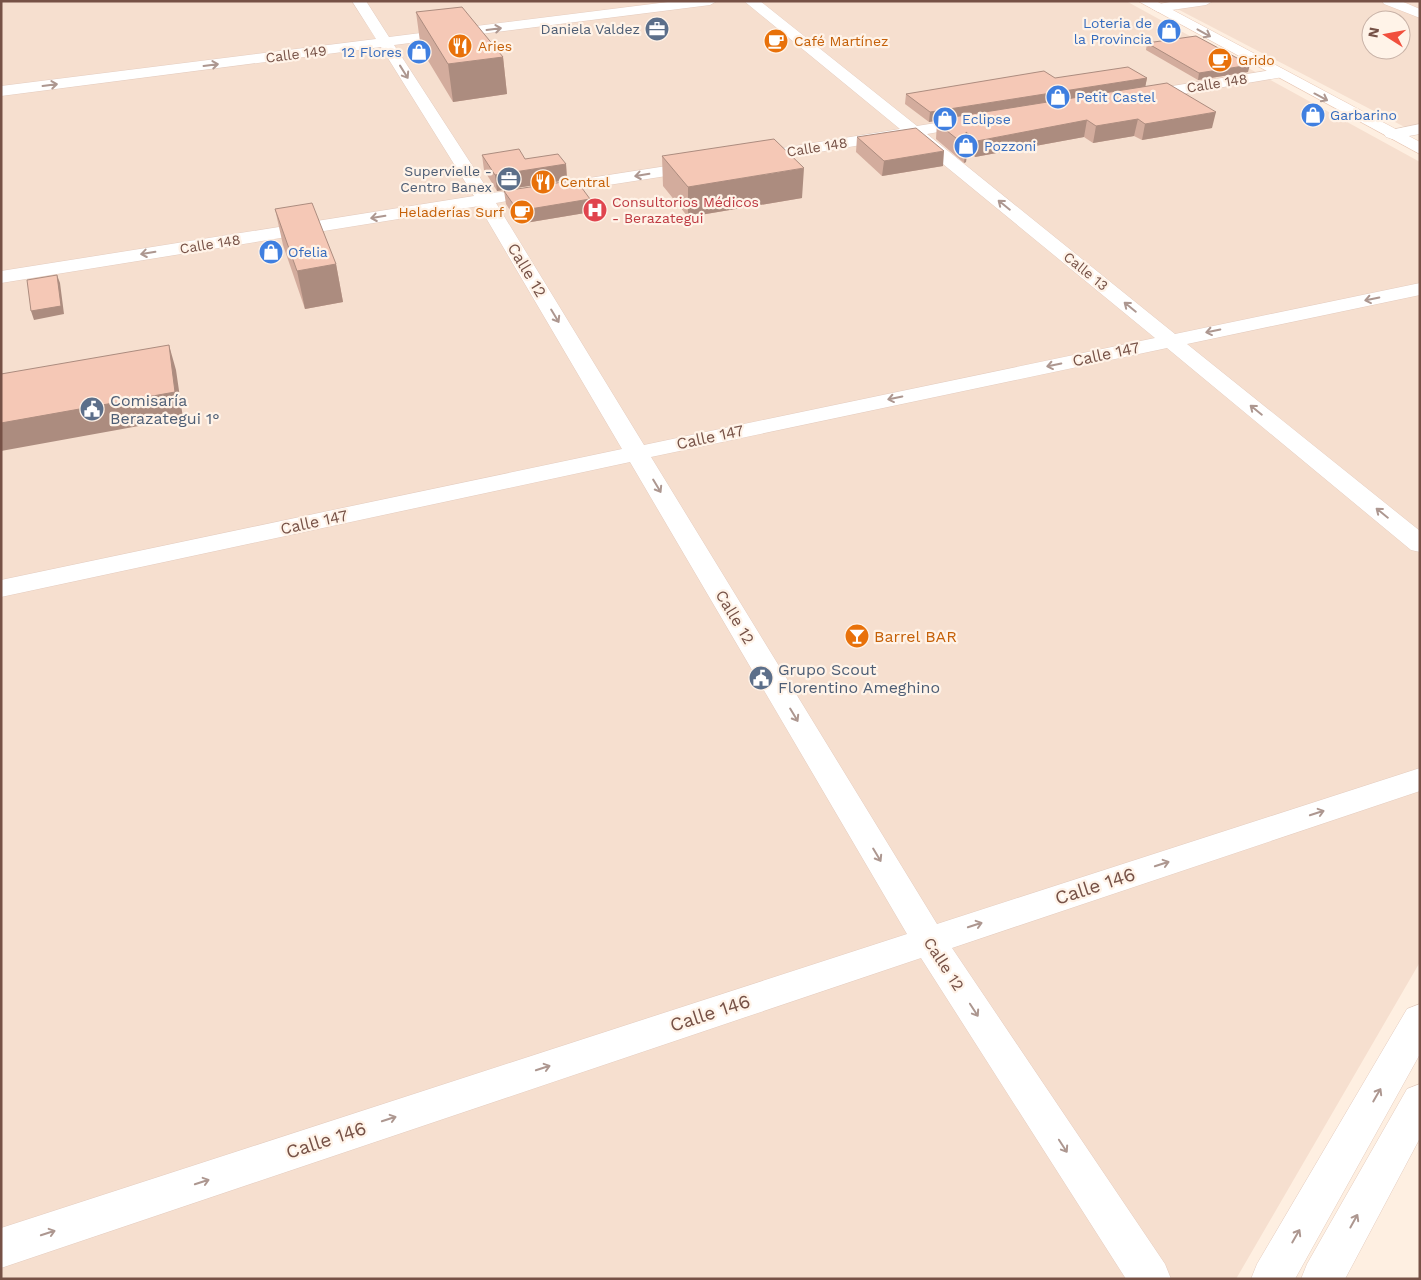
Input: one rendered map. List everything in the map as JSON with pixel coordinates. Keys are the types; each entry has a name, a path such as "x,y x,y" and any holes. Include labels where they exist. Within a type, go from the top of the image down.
{"street":[{"name":"Calle 12","path":"359,1 485,200 928,940 1150,1279"},
{"name":"Calle 149","path":"1,91 710,1"},
{"name":"Calle 13","path":"751,1 1420,544"},
{"path":"1152,5 1206,1"},
{"path":"1389,1 1420,14"},
{"path":"1152,5 1420,149"},
{"name":"Calle 148","path":"1121,99 1278,74"},
{"name":"Calle 148","path":"738,160 993,119"},
{"path":"1392,134 1420,129"},
{"name":"Calle 148","path":"1,277 719,163"},
{"name":"Calle 147","path":"1,589 1171,340 1420,289"},
{"name":"Calle 146","path":"1,1248 928,940 1420,779"},
{"path":"1272,1279 1420,1020"},
{"path":"1322,1279 1420,1101"}],"shaded area":[{"path":"1,1 1126,1 1420,162 1420,962 1236,1279 1,1279"},
{"path":"1162,1 1420,1 1420,135"}],"building":[{"path":"462,7 503,57 448,64 416,12"},
{"path":"1196,36 1250,65 1199,73 1147,43"},
{"path":"1128,67 1147,78 930,112 906,94 1044,71 1055,78"},
{"path":"1167,83 1216,112 1145,124 1138,119 1096,126 1087,120 977,141 966,132 968,146 937,123 951,121 947,118"},
{"path":"916,128 944,151 884,161 857,137"},
{"path":"774,139 804,168 688,187 662,156"},
{"path":"519,149 525,159 558,154 566,164 495,175 482,155"},
{"path":"576,180 590,199 518,211 504,191"},
{"path":"312,203 336,264 297,271 275,209"},
{"path":"57,275 61,306 31,311 27,280"},
{"path":"169,345 175,392 1,423 1,374"}],"place":[{"name":"Daniela Valdez","path":"657,29"},
{"name":"Loteria de la Provincia","path":"1169,31"},
{"name":"Café Martínez","path":"776,41"},
{"name":"Aries","path":"460,46"},
{"name":"12 Flores","path":"419,52"},
{"name":"Grido","path":"1220,60"},
{"name":"Petit Castel","path":"1058,97"},
{"name":"Garbarino","path":"1313,115"},
{"name":"Eclipse","path":"945,119"},
{"name":"Pozzoni","path":"966,146"},
{"name":"Supervielle - Centro Banex","path":"509,179"},
{"name":"Central","path":"543,182"},
{"name":"Consultorios Médicos - Berazategui","path":"595,210"},
{"name":"Heladerías Surf","path":"522,212"},
{"name":"Ofelia","path":"271,252"},
{"name":"Comisaría Berazategui 1°","path":"92,409"},
{"name":"Barrel BAR","path":"857,636"},
{"name":"Grupo Scout Florentino Ameghino","path":"761,678"}]}
